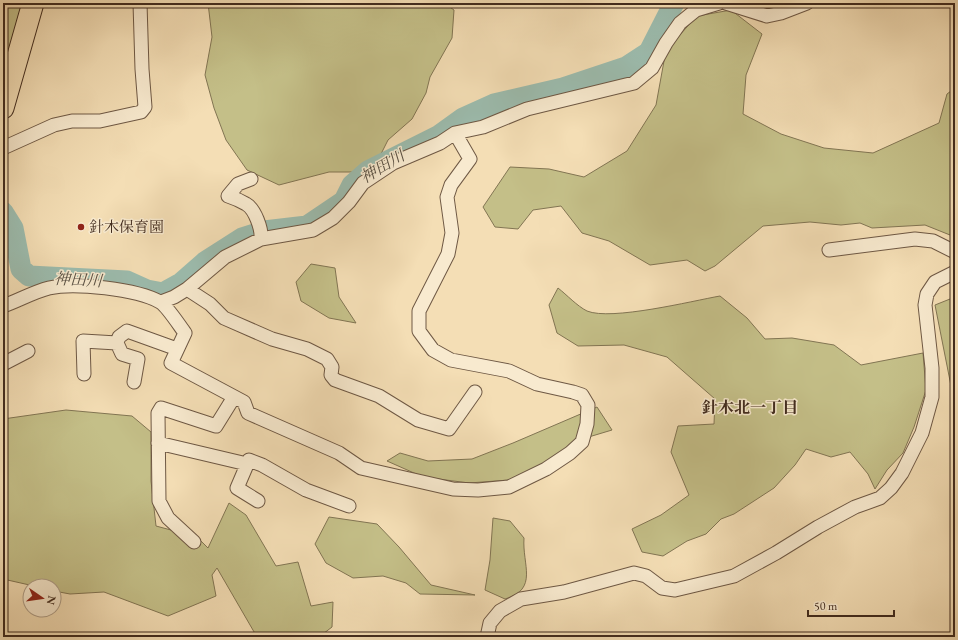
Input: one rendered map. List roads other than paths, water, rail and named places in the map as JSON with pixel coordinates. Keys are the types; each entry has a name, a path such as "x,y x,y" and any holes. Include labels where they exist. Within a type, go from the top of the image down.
{"main road":[{"path":"3,108 6,86 33,3"}],"street":[{"path":"3,148 54,125 72,122 100,121 141,112 145,107 140,3"},
{"path":"161,302 174,297 187,289 225,256 261,239 313,230 333,218 349,202 363,183 393,163 440,143 455,132 483,127 527,108 611,90 634,83 652,68 666,43 680,23 696,10 719,3"},
{"path":"726,3 767,16 782,14 807,3"},
{"path":"3,306 49,288 67,287 112,289 134,292 161,302 185,333 171,363 244,402 248,413 339,453 361,468 454,489 478,490 509,487 546,469 570,453 582,442 587,424 588,405 582,396 573,392 537,384 509,371 451,360 433,350 419,331 419,311 448,254 452,233 447,196 451,185 470,158 455,132"},
{"path":"251,180 238,184 228,196 248,205 255,215 261,239"},
{"path":"829,250 915,238 933,241 955,252"},
{"path":"487,637 490,623 500,611 521,600 564,592 634,573 646,576 662,588 675,590 734,576 776,553 818,526 855,507 880,498 891,488 902,473 922,433 932,397 932,368 925,305 927,294 935,282 955,272"},
{"path":"187,289 210,304 224,318 272,339 308,349 327,359 332,367 330,375 335,380 379,396 418,420 450,430 475,392"},
{"path":"116,343 119,336 128,331 177,349"},
{"path":"84,374 83,342 116,343"},
{"path":"116,343 122,354 138,360 134,382"},
{"path":"3,364 28,352"},
{"path":"194,542 168,518 159,501 158,413 161,408 216,426 234,397"},
{"path":"158,443 247,464"},
{"path":"258,501 237,488 249,460 262,465 306,490 349,506"}],"waterway":[{"name":"神田川","path":"3,212 13,228 21,269 29,276 127,281 147,290 163,293 181,283 206,261 242,238 264,231 307,226 344,201 352,185 368,171 438,136 463,118 494,104 563,88 626,67 649,52 674,3"}],"place":[{"name":"針木保育園","path":"81,227"}],"district":[{"name":"針木北一丁目","path":"750,407"}]}
